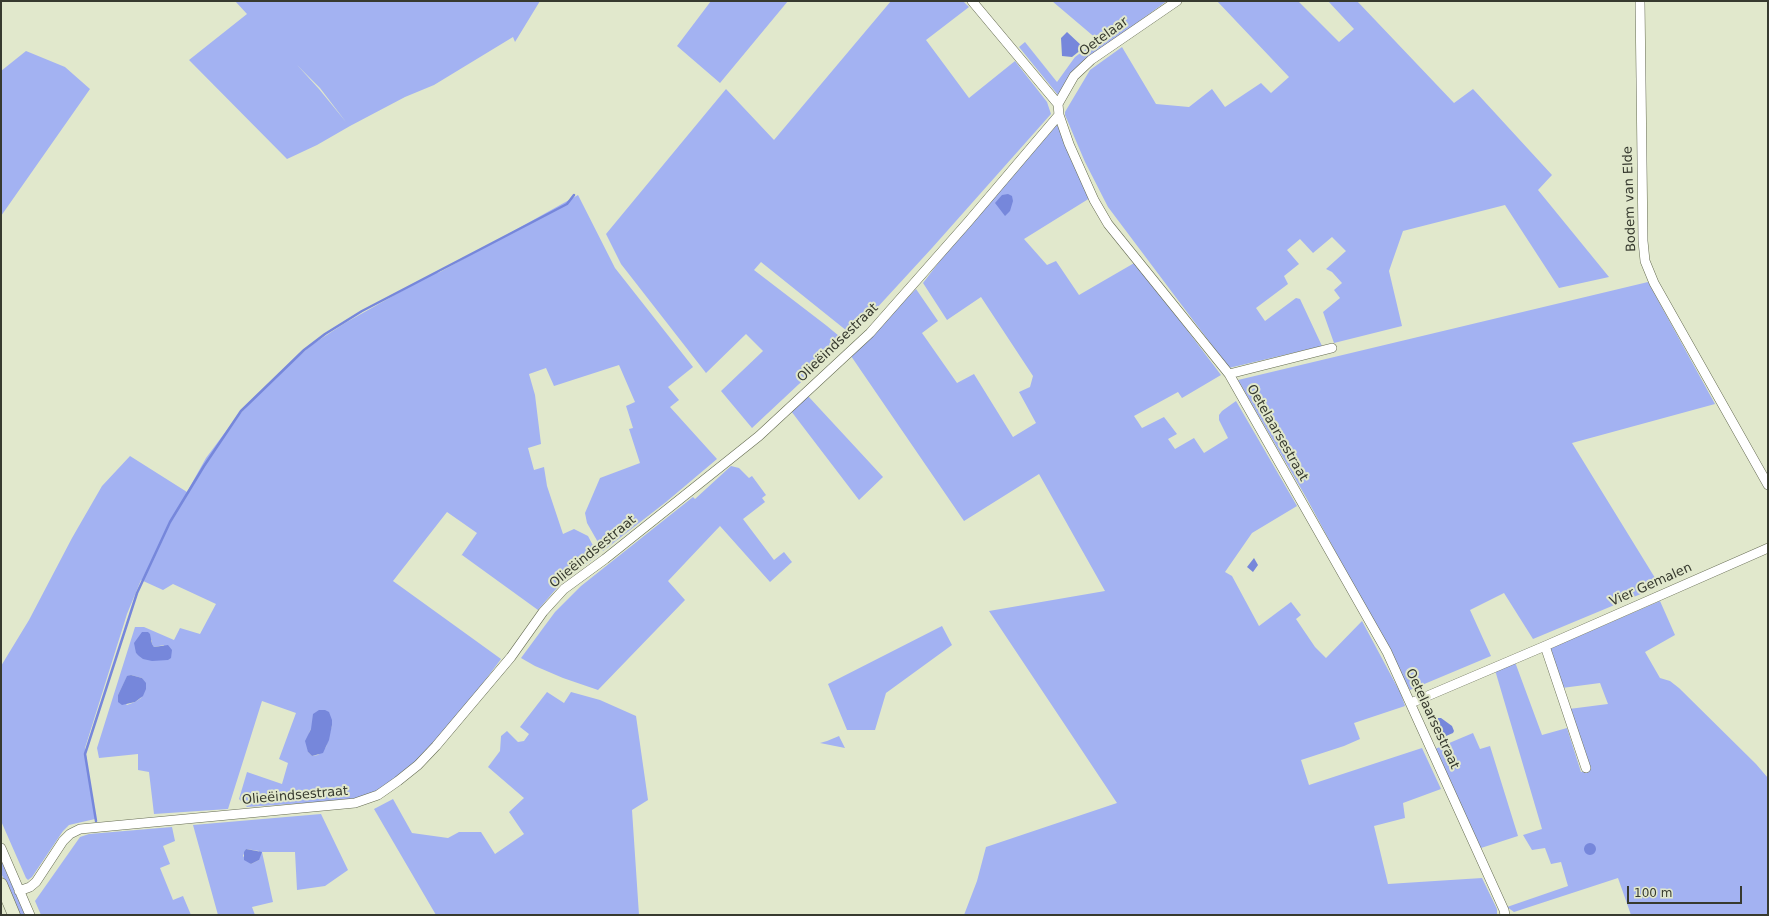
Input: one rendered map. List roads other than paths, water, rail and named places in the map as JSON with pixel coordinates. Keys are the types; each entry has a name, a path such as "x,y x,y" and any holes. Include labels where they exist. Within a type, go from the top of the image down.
{"main road":[{"path":"1,884 14,915"}],"street":[{"path":"972,1 1058,104"},
{"name":"Oetelaar","path":"1058,104 1074,76 1091,60 1177,1"},
{"name":"Bodem van Elde","path":"1640,1 1643,241 1645,261 1654,284 1768,485"},
{"name":"Oetelaarsestraat","path":"1058,104 1059,115 1070,144 1094,200 1108,224 1229,374 1387,652 1505,915"},
{"name":"Olieëindsestraat","path":"20,891 30,887 36,882 63,841 70,834 80,829 355,803 378,795 398,781 418,766 436,746 511,657 543,612 564,589 605,559 759,436 870,332 968,222 1059,115"},
{"path":"1229,374 1332,348"},
{"name":"Vier Gemalen","path":"1411,703 1768,548"},
{"path":"1545,646 1586,768"},
{"path":"1,848 30,915"}],"waterway":[{"path":"96,821 85,754 137,593 170,522 204,466 241,411 304,350 325,334 362,311 567,204 574,195"}]}
